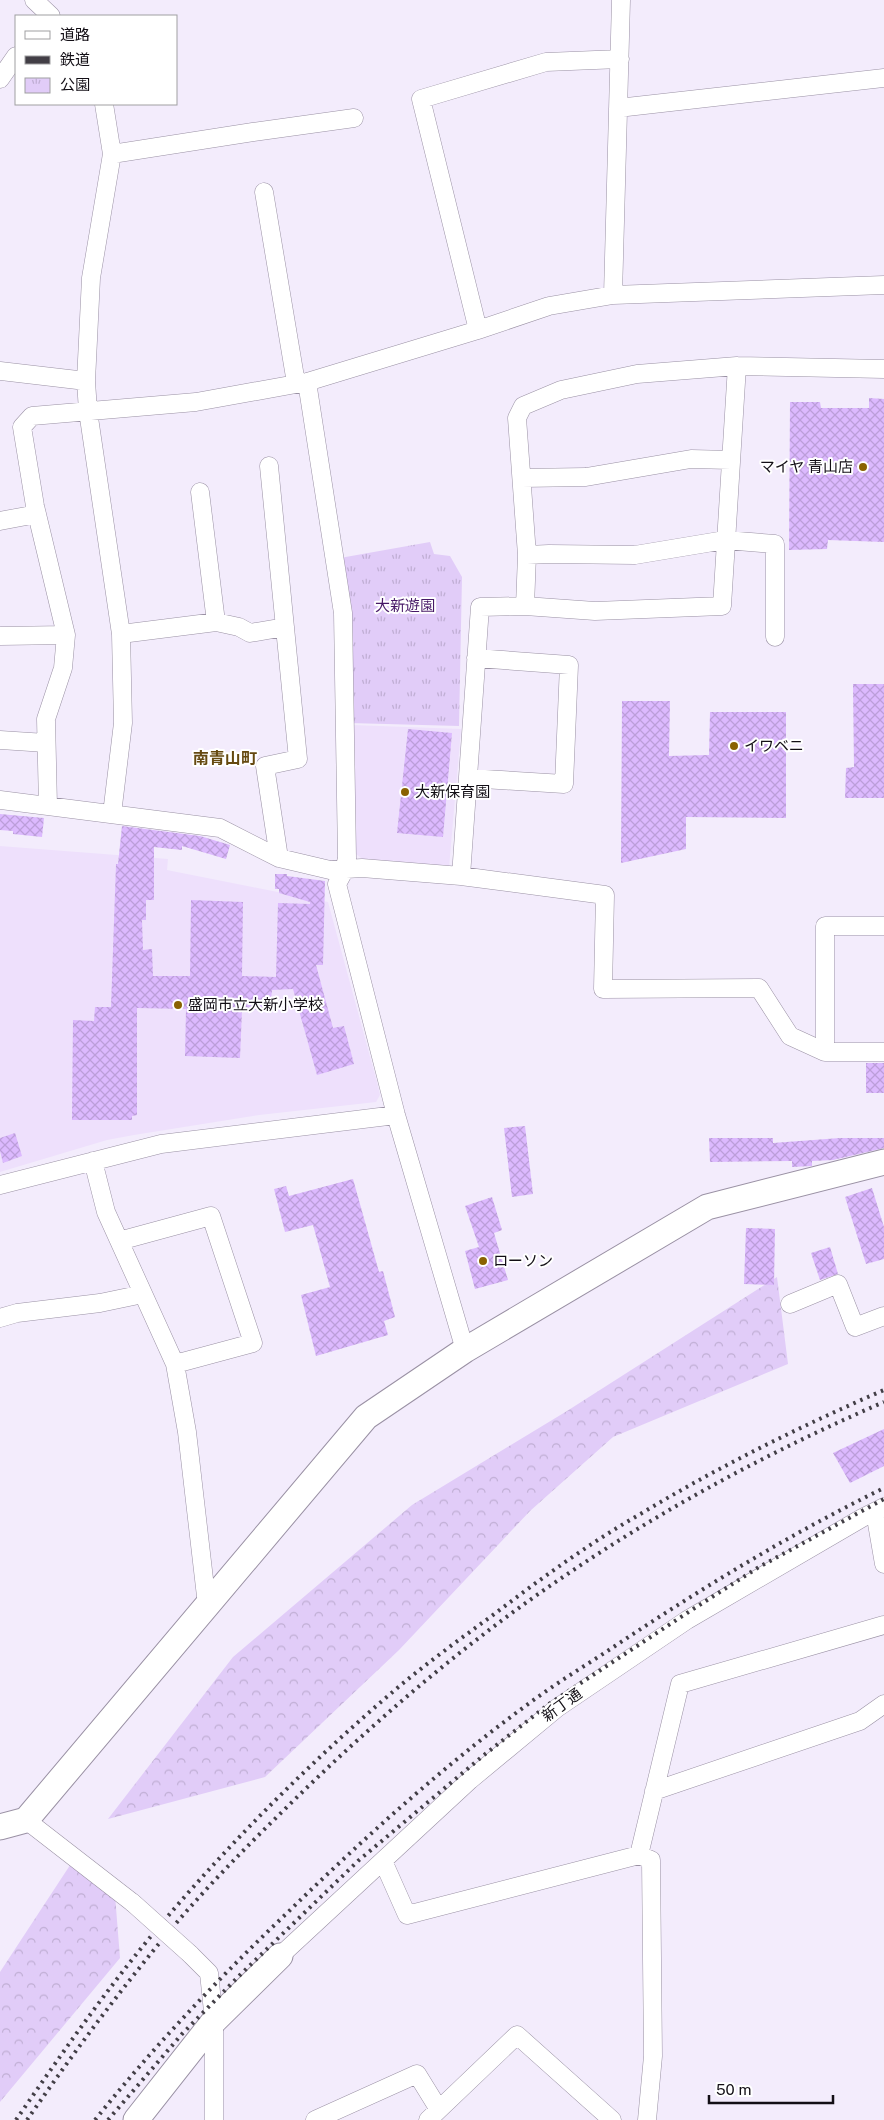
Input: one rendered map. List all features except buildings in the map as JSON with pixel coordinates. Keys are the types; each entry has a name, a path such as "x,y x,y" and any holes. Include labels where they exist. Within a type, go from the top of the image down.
{"street":[{"path":"34,0 47,15"},
{"path":"613,295 621,0"},
{"path":"0,80 15,58"},
{"path":"478,330 421,99 546,62 620,59"},
{"path":"618,108 884,78"},
{"path":"104,105 112,154 91,278 86,381 88,411 121,634 123,723 112,814"},
{"path":"112,154 354,118"},
{"path":"264,192 302,383 343,614 347,858 344,871 337,884 396,1115 465,1350"},
{"path":"48,806 46,719 63,668 66,635 37,514 22,426 32,416 196,402 302,383 478,330 549,306 613,295 884,285"},
{"path":"524,606 527,555 517,418 523,406 561,390 637,374 738,366 884,369"},
{"path":"461,876 480,607 524,606 595,611 722,606 730,460 738,366"},
{"path":"0,371 86,381"},
{"path":"522,478 586,477 683,460 730,460"},
{"path":"269,466 298,759 266,766 279,858"},
{"path":"200,492 216,622"},
{"path":"0,521 37,514"},
{"path":"527,555 635,555 725,540 775,544 775,637"},
{"path":"121,634 216,622 239,627 250,633 285,627"},
{"path":"0,636 66,635"},
{"path":"468,778 564,784 569,665 476,658"},
{"path":"0,740 46,743"},
{"path":"0,800 220,828 279,858 330,870 344,871 362,868 461,876 606,895 603,989 759,988 790,1036 825,1052 884,1052"},
{"path":"825,1052 825,926 884,926"},
{"path":"0,1185 160,1144 396,1115"},
{"path":"92,1161 106,1212 175,1364 187,1432 207,1605"},
{"path":"0,1827 26,1820 366,1418 465,1350 707,1207 884,1162"},
{"path":"119,1241 211,1216 253,1343 175,1364"},
{"path":"790,1304 838,1284 855,1327 884,1316"},
{"path":"0,1318 17,1313 100,1303 143,1294"},
{"path":"879,1510 884,1564"},
{"name":"新丁通","path":"280,1956 470,1780 557,1708 687,1620 879,1510"},
{"path":"639,1855 680,1684 884,1625"},
{"path":"654,1791 860,1721 884,1704"},
{"path":"26,1820 133,1903 209,1973 214,2021 214,2120"},
{"path":"383,1860 407,1915 639,1855 651,1860 654,2056 647,2120"},
{"path":"136,2120 214,2021 280,1956"},
{"path":"315,2120 417,2074 433,2114 517,2035 612,2120"}],"shaded area":[{"name":"大新保育園","path":"352,725 461,729 449,868 364,860 356,854"},
{"name":"盛岡市立大新小学校","path":"0,846 168,859 167,870 328,902 378,1086 380,1095 376,1102 259,1115 107,1140 0,1172"}],"green space":[{"name":"大新遊園","path":"430,542 434,554 450,556 462,577 459,726 349,723 340,558"},
{"path":"777,1277 788,1364 613,1437 530,1511 399,1650 265,1777 108,1819 233,1657 412,1505 567,1411"},
{"path":"78,1853 115,1895 120,1958 0,2102 0,1972"}],"railway":[{"path":"16,2120 108,1990 195,1885 280,1796 340,1738 402,1684 545,1576 622,1525 761,1447 884,1390"},
{"path":"27,2120 120,1992 168,1932 200,1896 318,1777 421,1684 494,1626 606,1548 723,1480 803,1439 884,1402"},
{"path":"95,2120 163,2039 261,1938 378,1827 475,1744 551,1688 681,1603 747,1562 884,1488"},
{"path":"108,2120 182,2034 240,1975 358,1861 484,1755 549,1704 687,1613 759,1567 884,1499"}],"place":[{"name":"マイヤ 青山店","path":"863,467"},
{"name":"イワベニ","path":"734,746"},
{"name":"大新保育園","path":"405,792"},
{"name":"盛岡市立大新小学校","path":"178,1005"},
{"name":"ローソン","path":"483,1261"}],"district":[{"name":"南青山町","path":"225,758"}]}
